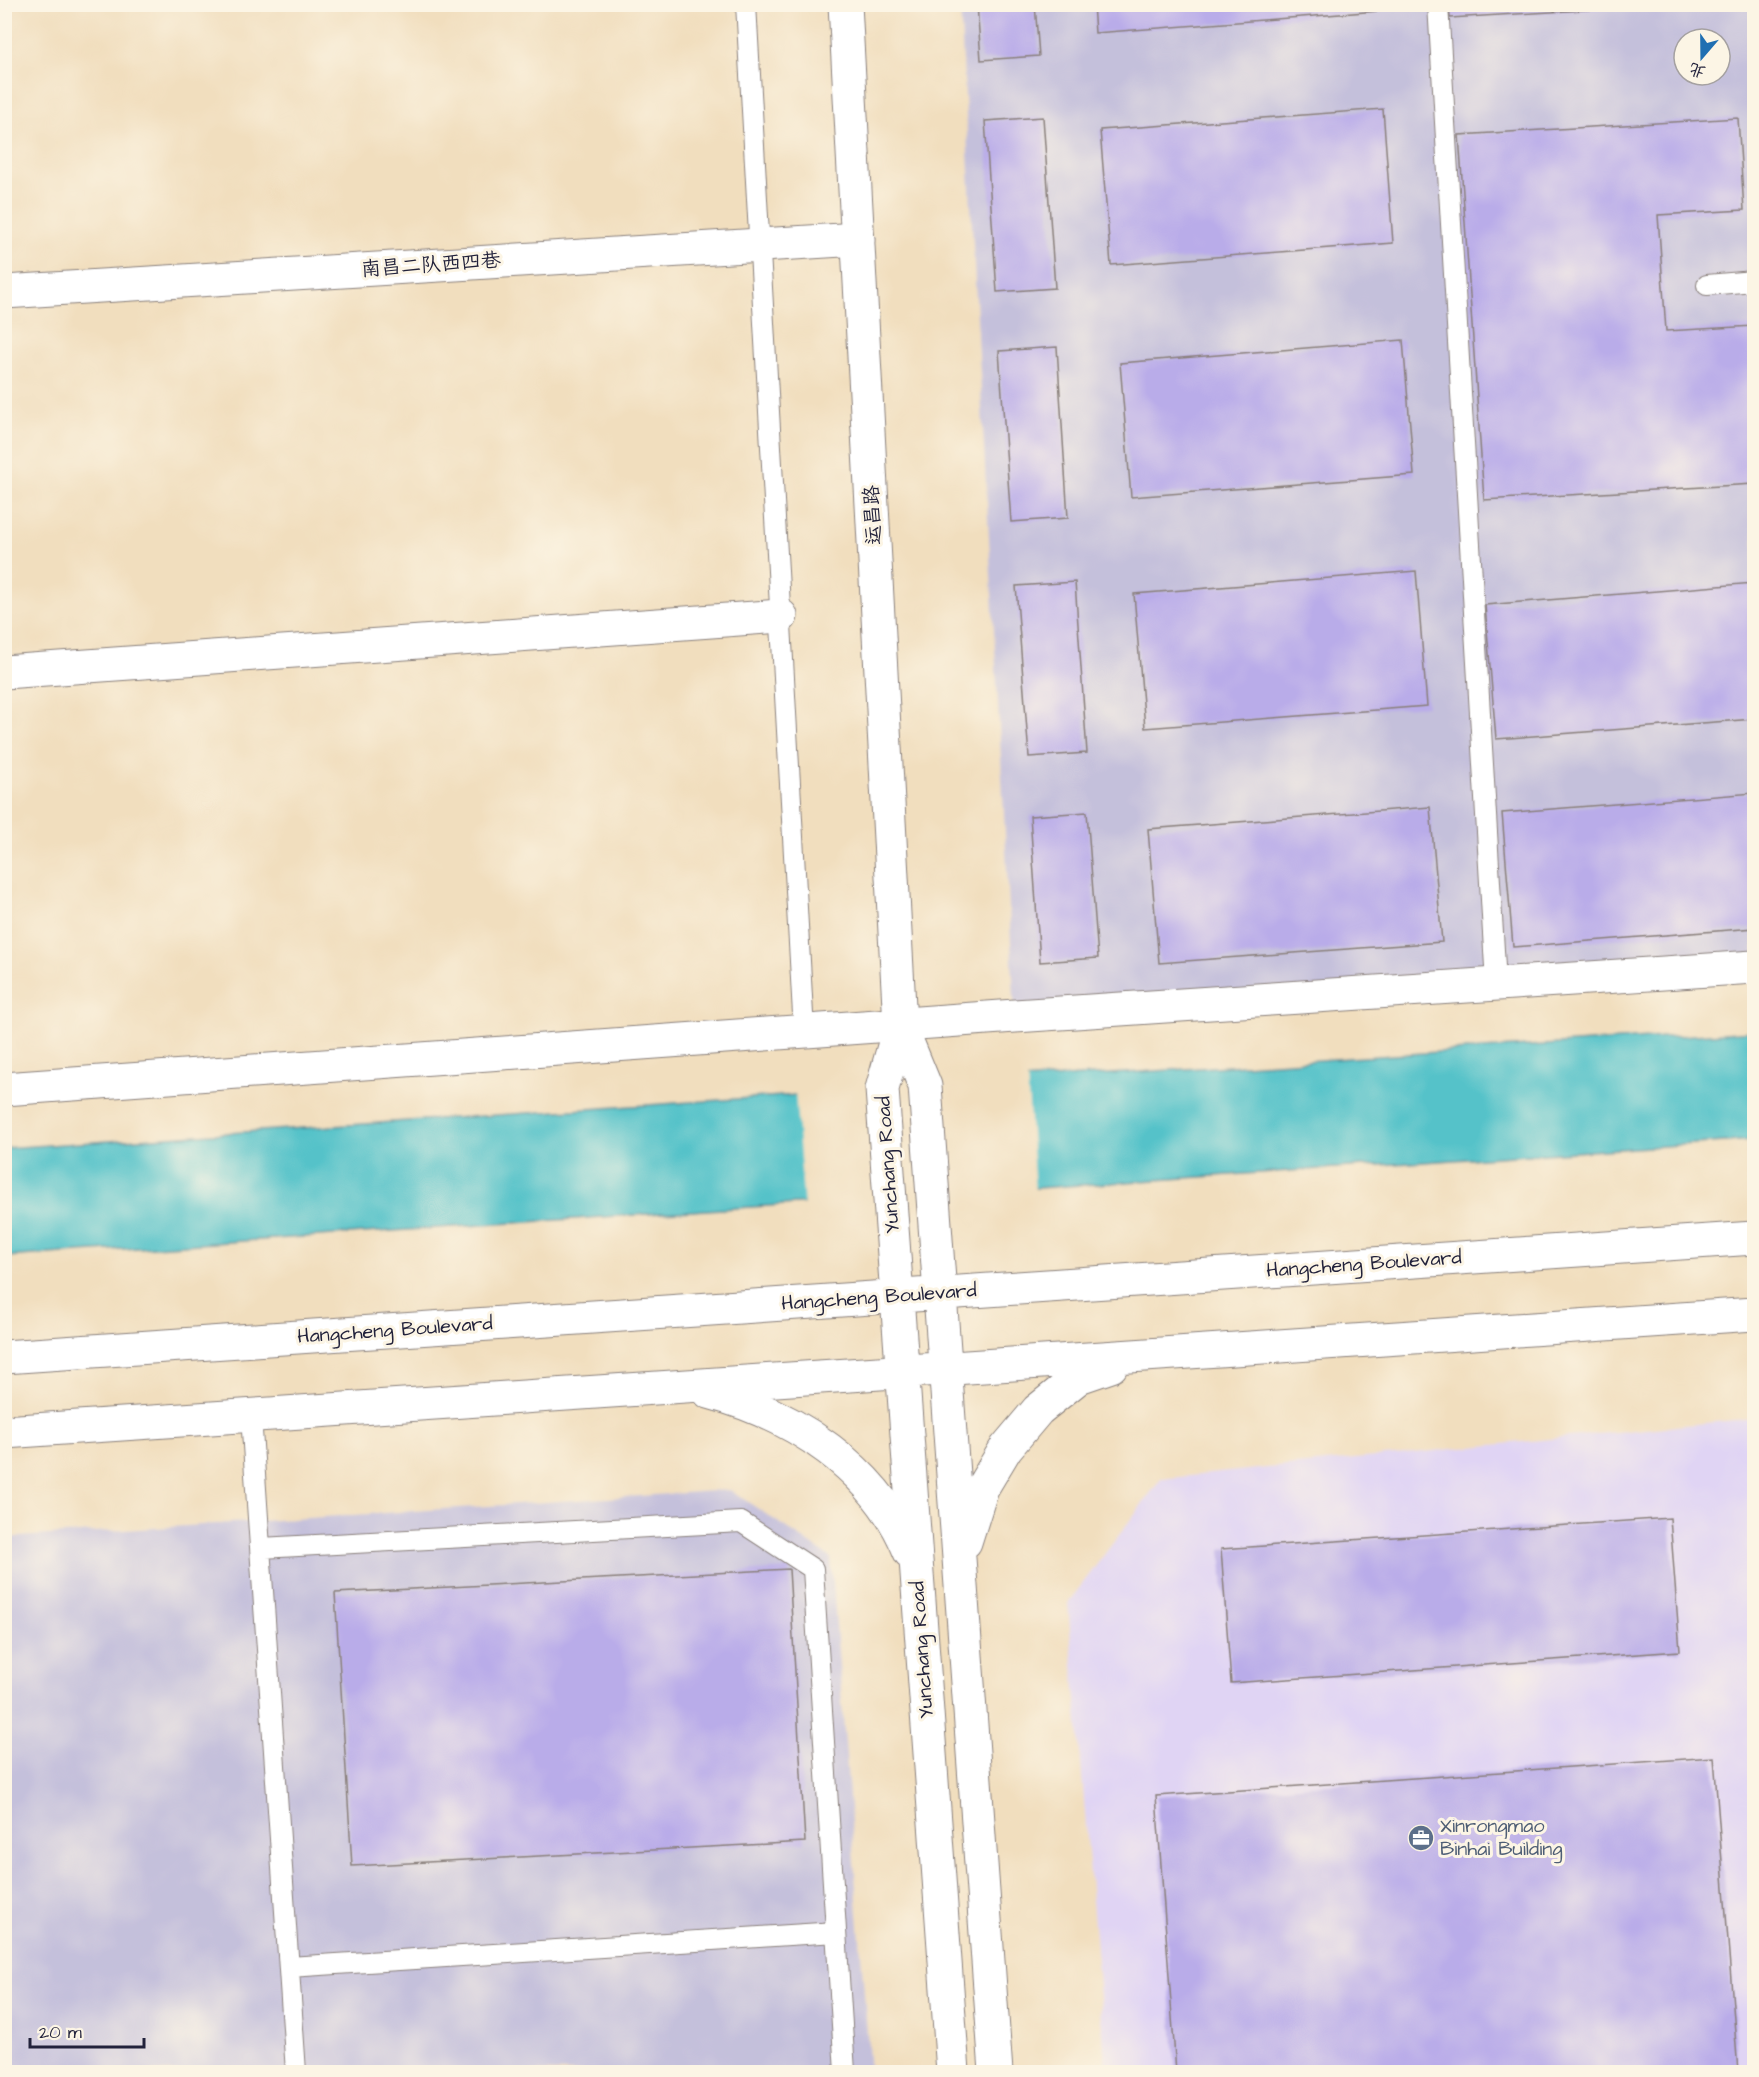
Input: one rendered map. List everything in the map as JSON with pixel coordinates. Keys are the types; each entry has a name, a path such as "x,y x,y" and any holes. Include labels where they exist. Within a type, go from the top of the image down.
{"street":[{"name":"运昌路","path":"845,4 900,1025"},
{"name":"南昌二队西四巷","path":"4,292 858,239"},
{"path":"4,672 781,616"},
{"path":"4,1089 1755,967"},
{"path":"900,1025 925,1086 996,2073"},
{"name":"Yunchang Road","path":"900,1025 882,1089 953,2073"},
{"name":"Hangcheng Boulevard","path":"4,1357 1755,1238"},
{"path":"4,1432 1755,1314"},
{"path":"960,1576 967,1531 978,1498 1006,1448 1038,1410 1079,1377 1137,1357"},
{"path":"687,1386 739,1400 788,1423 836,1455 870,1486 899,1524 916,1567"}],"lane":[{"path":"746,4 804,1032"},
{"path":"1438,4 1496,984"},
{"path":"1707,285 1755,281"},
{"path":"251,1416 296,2073"},
{"path":"261,1548 741,1522 813,1569 845,2073"},
{"path":"289,1967 836,1932"}],"shaded area":[{"path":"960,5 1754,5 1754,967 1015,1016"},
{"name":"Xinrongmao Binhai Building","path":"1754,1418 1754,2072 1106,2072 1068,1603 1161,1479"},
{"path":"730,1490 831,1558 870,2072 5,2072 5,1538"}],"water":[{"path":"1754,1031 1754,1140 5,1257 5,1148"}],"pier":[{"path":"1027,1076 1035,1191 804,1207 795,1092"}],"building":[{"path":"977,4 1035,4 1039,56 981,60"},
{"path":"1093,4 1377,4 1378,11 1095,33"},
{"path":"1449,4 1652,4 1652,6 1450,18"},
{"path":"1383,109 1393,243 1111,265 1100,130"},
{"path":"1043,117 1055,288 997,292 985,121"},
{"path":"1738,118 1744,210 1658,215 1666,331 1754,326 1754,484 1484,500 1459,135"},
{"path":"1403,340 1414,475 1131,497 1120,363"},
{"path":"1057,347 1068,518 1011,522 999,351"},
{"path":"1416,571 1427,706 1145,728 1134,594"},
{"path":"1075,582 1087,753 1029,757 1016,586"},
{"path":"1754,583 1754,719 1496,739 1485,605"},
{"path":"1754,793 1754,928 1513,947 1502,813"},
{"path":"1430,807 1442,942 1159,963 1148,829"},
{"path":"1087,812 1098,958 1040,962 1030,816"},
{"path":"1670,1518 1680,1651 1231,1683 1221,1549"},
{"path":"789,1569 805,1842 352,1866 335,1593"},
{"path":"1714,1757 1738,2072 1176,2072 1156,1796"}],"place":[{"name":"Xinrongmao Binhai Building","path":"1421,1838"}]}
